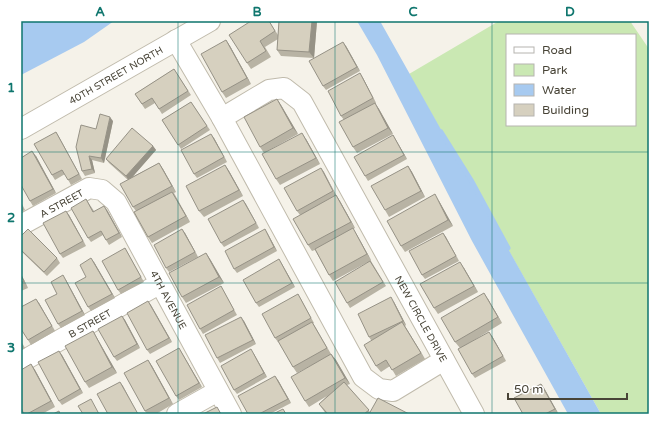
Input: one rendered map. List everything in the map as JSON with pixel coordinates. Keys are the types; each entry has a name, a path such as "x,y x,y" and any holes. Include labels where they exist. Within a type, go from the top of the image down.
{"street":[{"name":"40TH STREET NORTH","path":"21,129 210,21"},
{"name":"NEW CIRCLE DRIVE","path":"176,40 222,118 363,378 379,389 393,390 444,360 302,102 284,88 269,90 222,118"},
{"name":"A STREET","path":"21,225 88,188 102,190"},
{"name":"4TH AVENUE","path":"102,190 116,202 159,284 231,414"},
{"name":"B STREET","path":"21,362 159,284"},
{"path":"444,360 474,414"},
{"path":"177,414 218,391"}],"green space":[{"path":"499,21 630,21 649,49 649,414 601,414 409,74"}],"water":[{"path":"21,21 114,21 84,42 21,75"},
{"path":"357,21 380,21 601,414 568,414 472,241 377,55"}],"building":[{"path":"251,21 269,21 275,31 260,41 266,51 247,63 229,35"},
{"path":"279,21 312,21 309,52 277,50"},
{"path":"226,40 247,78 222,92 201,54"},
{"path":"343,42 357,67 323,86 309,61"},
{"path":"174,69 188,91 159,109 152,98 142,104 135,94"},
{"path":"360,73 373,98 341,116 328,91"},
{"path":"277,99 293,128 260,147 244,117"},
{"path":"191,102 207,126 178,145 162,120"},
{"path":"375,103 388,128 353,147 339,122"},
{"path":"100,114 110,117 101,158 89,156 92,169 82,171 76,147 81,125 96,129"},
{"path":"132,128 153,146 126,176 106,159"},
{"path":"56,132 79,174 68,180 62,170 52,175 34,144"},
{"path":"302,133 316,158 276,179 262,154"},
{"path":"211,134 224,157 194,174 181,150"},
{"path":"393,135 404,155 365,176 354,157"},
{"path":"32,151 53,189 30,201 21,185 21,158"},
{"path":"159,163 172,186 133,207 120,184"},
{"path":"225,165 239,190 199,211 186,186"},
{"path":"408,166 421,191 385,210 371,186"},
{"path":"321,168 333,191 297,211 284,188"},
{"path":"172,192 186,216 148,237 134,212"},
{"path":"435,194 448,220 401,246 387,221"},
{"path":"336,195 351,222 308,245 293,219"},
{"path":"86,199 93,212 104,206 119,233 106,240 101,231 88,238 71,208"},
{"path":"243,200 256,223 221,243 208,219"},
{"path":"66,211 83,241 60,254 43,223"},
{"path":"353,228 367,254 329,275 315,249"},
{"path":"28,229 57,258 44,272 21,250 21,236"},
{"path":"182,229 195,252 166,268 154,245"},
{"path":"265,229 274,247 234,269 225,251"},
{"path":"443,233 456,256 422,275 409,251"},
{"path":"125,248 141,277 118,290 102,261"},
{"path":"206,253 219,277 182,297 169,273"},
{"path":"91,258 112,294 88,307 75,283 86,277 80,265"},
{"path":"279,259 292,283 256,303 243,280"},
{"path":"370,261 383,282 347,303 335,282"},
{"path":"460,262 474,286 434,308 420,284"},
{"path":"63,275 82,311 58,324 45,300 57,294 51,282"},
{"path":"21,276 24,281 21,283"},
{"path":"221,286 234,310 200,329 187,305"},
{"path":"484,293 498,317 455,342 441,318"},
{"path":"298,294 311,318 275,338 262,314"},
{"path":"391,297 403,321 369,337 358,314"},
{"path":"36,299 52,326 28,340 21,329 21,307"},
{"path":"148,301 169,338 147,350 127,313"},
{"path":"122,316 137,344 114,357 98,329"},
{"path":"241,317 253,340 217,358 205,335"},
{"path":"312,322 327,348 293,367 278,341"},
{"path":"402,322 421,353 392,370 386,360 376,366 364,345"},
{"path":"93,331 112,367 85,382 65,346"},
{"path":"489,332 503,356 472,374 458,349"},
{"path":"179,348 199,383 176,396 156,361"},
{"path":"251,349 264,373 234,390 221,366"},
{"path":"59,351 80,389 59,401 38,362"},
{"path":"331,354 345,378 305,401 291,377"},
{"path":"148,360 169,398 145,411 124,373"},
{"path":"31,364 51,401 27,414 24,414 21,408 21,370"},
{"path":"275,376 288,399 259,414 248,414 238,396"},
{"path":"120,382 138,414 108,414 97,394"},
{"path":"344,382 369,410 364,414 326,414 327,413 319,404"},
{"path":"541,384 555,409 545,414 523,414 514,398"},
{"path":"378,398 409,414 369,414"},
{"path":"91,399 99,414 83,414 78,406"},
{"path":"217,407 221,414 203,414"},
{"path":"283,409 286,414 273,414"},
{"path":"59,411 60,414 53,414"}],"waterway":[{"path":"441,132 471,180 508,248"}]}
